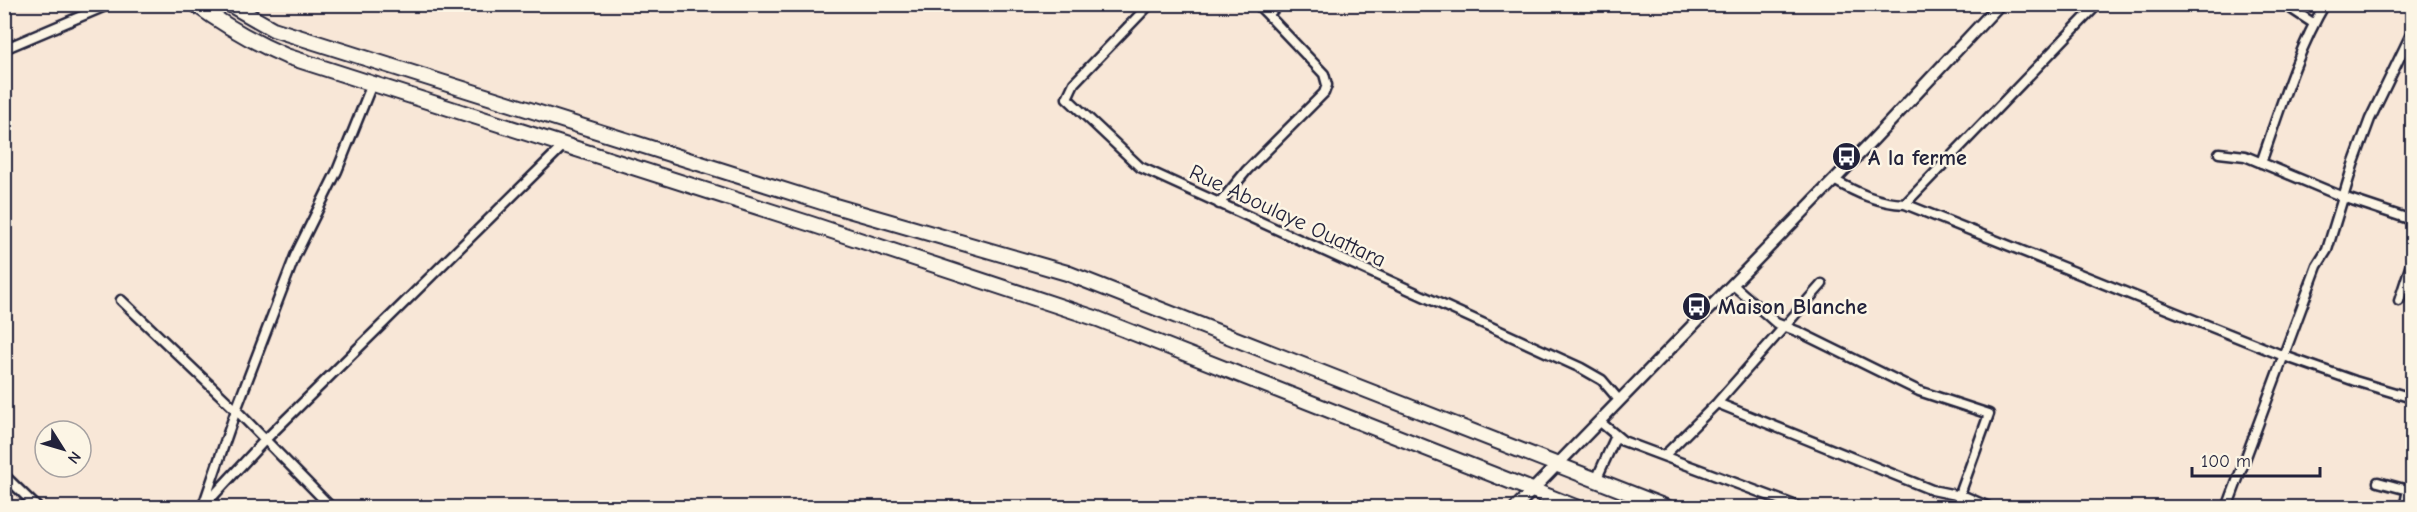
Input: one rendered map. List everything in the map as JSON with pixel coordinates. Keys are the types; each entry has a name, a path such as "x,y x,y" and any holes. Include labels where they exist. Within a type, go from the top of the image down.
{"highway":[{"path":"195,4 223,24 258,44 286,56 1098,319 1578,507"},
{"path":"229,4 273,29 828,204 1067,273 1668,507"}],"street":[{"path":"4,49 110,4"},
{"name":"Rue Aboulaye Ouattara","path":"1150,4 1074,83 1067,98 1140,167 1581,368 1602,380 1619,400"},
{"path":"1219,204 1247,170 1324,93 1327,85 1324,74 1257,4"},
{"path":"1268,15 1279,4"},
{"path":"1515,507 1834,180 2000,4"},
{"path":"1905,204 2098,4"},
{"path":"2284,4 2313,23"},
{"path":"2261,163 2313,23 2325,4"},
{"path":"2227,507 2317,266 2327,250 2370,119 2412,32"},
{"path":"202,507 295,255 337,171 372,84"},
{"path":"202,507 265,440 563,146"},
{"path":"2219,153 2245,156 2343,197 2412,220"},
{"path":"1834,180 1859,194 1889,203 1905,204 2284,356 2412,398"},
{"path":"2399,301 2412,261"},
{"path":"1732,284 1776,323 1919,391 1989,414 1955,507"},
{"path":"1665,455 1717,403 1822,284"},
{"path":"121,300 236,410 332,507"},
{"path":"1717,403 1932,490 1959,495 1991,507"},
{"path":"1599,421 1623,441 1802,507"},
{"path":"1596,480 1616,436"},
{"path":"4,475 38,507"},
{"path":"2379,482 2410,489 2404,507"}],"place":[{"name":"A la ferme","path":"1847,157"},
{"name":"Maison Blanche","path":"1697,306"}]}
